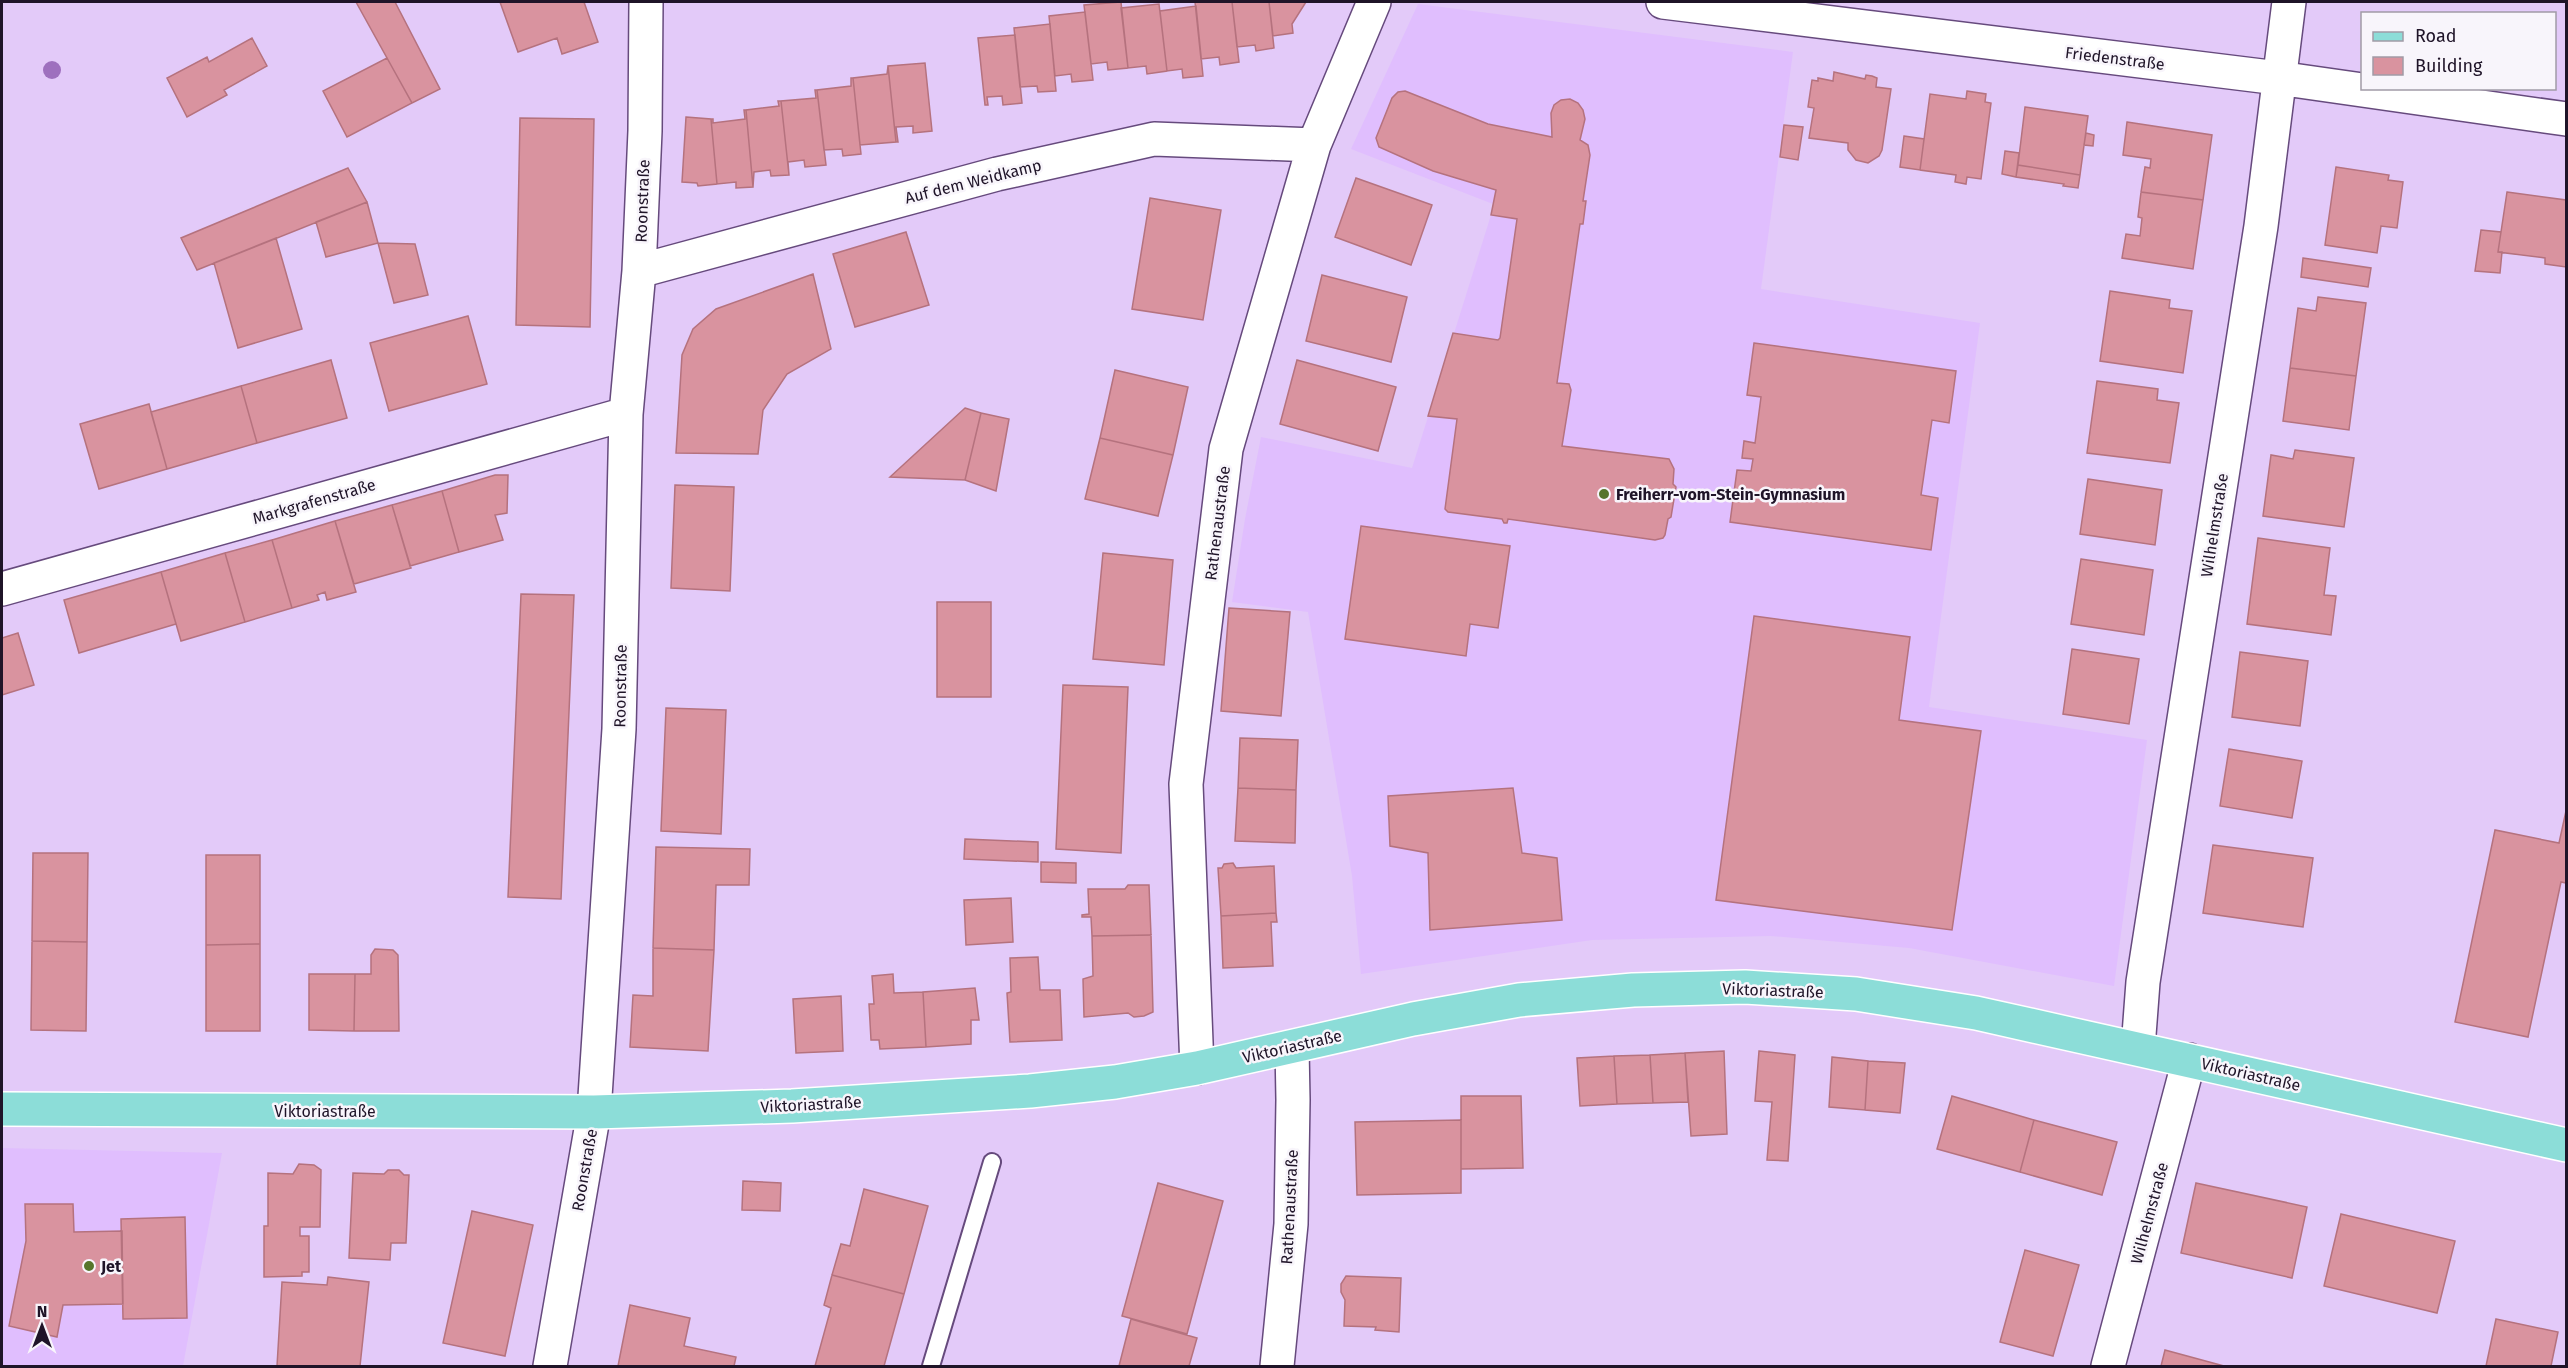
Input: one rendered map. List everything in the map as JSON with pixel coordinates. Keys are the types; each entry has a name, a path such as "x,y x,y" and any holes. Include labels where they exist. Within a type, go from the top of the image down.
{"main road":[{"name":"Viktoriastraße","path":"2,1109 594,1112 792,1106 1030,1091 1115,1082 1197,1068 1413,1019 1519,1000 1633,990 1745,987 1878,997 1976,1012 2566,1145"}],"street":[{"name":"Roonstraße","path":"550,1366 594,1112 619,729 626,414 639,271 645,131 646,2"},
{"name":"Rathenaustraße","path":"1197,1068 1186,784 1226,448 1314,145 1374,2"},
{"name":"Friedenstraße","path":"1663,2 2361,90"},
{"name":"Wilhelmstraße","path":"2138,1048 2143,982 2261,226 2289,2"},
{"name":"Friedenstraße","path":"2362,90 2566,119"},
{"name":"Auf dem Weidkamp","path":"639,271 997,174 1154,139 1314,145"},
{"name":"Markgrafenstraße","path":"2,588 626,414"},
{"name":"Rathenaustraße","path":"1276,1366 1291,1224 1292,1047"},
{"name":"Wilhelmstraße","path":"2108,1366 2189,1060"}],"lane":[{"path":"931,1366 992,1162"}],"shaded area":[{"name":"Freiherr-vom-Stein-Gymnasium","path":"1418,4 1793,52 1761,289 1980,323 1929,707 2147,740 2114,986 1909,948 1771,936 1592,940 1361,974 1352,876 1308,612 1232,602 1261,437 1412,468 1491,215 1493,204 1351,149"},
{"path":"2,1148 222,1153 183,1366 2,1366"}],"building":[{"path":"356,2 395,2 440,89 412,103"},
{"path":"500,2 584,2 598,42 562,54 557,38 518,52"},
{"path":"1121,2 1128,68 1108,70 1107,62 1091,64 1084,5"},
{"path":"1195,2 1232,2 1239,62 1220,65 1219,57 1201,59"},
{"path":"1232,2 1269,2 1274,48 1256,51 1255,45 1237,47"},
{"path":"1269,2 1306,2 1292,24 1293,33 1273,36"},
{"path":"1159,4 1167,71 1147,74 1146,66 1128,68 1121,8"},
{"path":"1196,6 1203,76 1183,78 1182,69 1167,71 1160,11"},
{"path":"1085,12 1093,80 1072,82 1071,74 1055,76 1049,16"},
{"path":"1050,24 1056,91 1038,92 1037,86 1020,87 1014,28"},
{"path":"1015,35 1022,103 1003,105 1002,96 987,97 988,105 985,105 978,38"},
{"path":"252,38 267,66 224,90 227,95 187,117 167,78 207,57 209,62"},
{"path":"387,58 412,103 347,137 323,91"},
{"path":"925,63 932,131 913,133 913,126 896,127 898,142 896,142 888,66"},
{"path":"888,66 896,142 860,145 853,78 887,74"},
{"path":"1834,72 1865,79 1866,75 1872,76 1877,78 1876,87 1891,89 1882,150 1879,156 1868,163 1856,160 1848,150 1848,143 1809,138 1814,108 1808,107 1812,80 1818,81 1818,78 1833,81"},
{"path":"851,78 853,78 861,154 843,156 842,149 824,150 817,90 851,86"},
{"path":"815,90 817,90 826,165 805,167 804,160 788,162 789,175 781,101 816,98"},
{"path":"1405,91 1488,124 1552,137 1551,113 1554,105 1561,100 1570,99 1578,103 1583,110 1585,119 1580,140 1588,145 1590,155 1583,201 1586,201 1583,224 1580,224 1557,383 1569,384 1571,390 1562,446 1669,459 1674,469 1673,484 1676,487 1671,517 1668,519 1663,538 1655,540 1508,519 1507,523 1504,523 1502,519 1448,512 1445,509 1457,419 1428,416 1453,333 1498,340 1500,338 1517,219 1491,215 1496,190 1433,171 1379,147 1376,138 1392,98 1398,92"},
{"path":"1967,91 1986,94 1985,102 1991,103 1981,179 1967,177 1966,184 1955,182 1956,175 1920,170 1930,94 1966,99"},
{"path":"778,101 781,101 789,175 771,176 770,170 754,172 753,187 746,110 779,106"},
{"path":"2025,107 2088,116 2080,175 2018,165"},
{"path":"744,110 746,110 753,187 736,188 736,182 717,184 711,119 713,123 745,119"},
{"path":"686,117 711,119 717,184 698,186 697,183 682,182"},
{"path":"520,118 594,119 590,327 516,325"},
{"path":"2127,122 2212,135 2203,200 2141,192 2145,167 2150,168 2151,159 2123,155"},
{"path":"1784,125 1803,127 1798,160 1780,157"},
{"path":"2086,133 2094,135 2093,146 2084,145"},
{"path":"1904,136 1924,139 1920,170 1900,167"},
{"path":"2005,151 2019,153 2016,177 2002,174"},
{"path":"2018,165 2080,175 2078,188 2016,177"},
{"path":"2336,167 2389,175 2388,180 2403,182 2397,228 2381,226 2377,253 2325,245"},
{"path":"348,168 367,202 197,270 181,238"},
{"path":"1356,178 1432,205 1411,265 1335,237"},
{"path":"2141,192 2203,200 2193,269 2122,258 2126,234 2140,236 2142,218 2138,217"},
{"path":"2507,192 2566,200 2566,267 2545,264 2545,258 2498,252"},
{"path":"1150,198 1221,210 1203,320 1132,309"},
{"path":"367,202 378,243 326,257 316,222"},
{"path":"2481,230 2501,232 2498,252 2502,252 2500,273 2475,271"},
{"path":"906,232 929,305 855,327 833,254"},
{"path":"276,238 302,329 238,348 214,263"},
{"path":"378,243 415,244 428,295 394,303"},
{"path":"2303,258 2371,268 2368,287 2301,277"},
{"path":"813,274 831,349 787,374 763,410 758,454 676,453 682,355 693,329 716,309"},
{"path":"1322,275 1407,297 1391,362 1306,341"},
{"path":"2110,291 2170,300 2169,308 2192,311 2183,373 2100,361"},
{"path":"2318,297 2366,303 2356,376 2290,368 2298,308 2316,311"},
{"path":"468,316 487,384 389,411 370,343"},
{"path":"1754,343 1956,371 1949,423 1932,420 1921,495 1938,498 1931,550 1730,522 1737,470 1751,471 1753,459 1742,458 1744,441 1755,443 1761,397 1747,395"},
{"path":"331,360 347,418 257,443 241,386"},
{"path":"1297,360 1396,387 1378,451 1280,424"},
{"path":"2290,368 2356,376 2349,430 2283,421"},
{"path":"1115,370 1188,387 1173,455 1100,438"},
{"path":"2097,381 2158,389 2157,400 2179,403 2170,463 2087,453"},
{"path":"241,386 257,443 167,469 151,412"},
{"path":"149,404 167,469 99,489 80,424"},
{"path":"965,408 981,413 965,480 890,477"},
{"path":"981,413 1009,419 996,491 965,480"},
{"path":"1100,438 1173,455 1158,516 1085,499"},
{"path":"2295,450 2354,458 2344,527 2263,516 2271,455 2293,459"},
{"path":"495,475 508,475 507,513 495,515 503,540 459,552 442,491"},
{"path":"2088,479 2162,490 2155,545 2080,534"},
{"path":"675,485 734,487 730,591 671,588"},
{"path":"442,491 459,552 410,566 392,505"},
{"path":"392,505 411,568 354,584 335,521"},
{"path":"335,521 356,592 327,600 325,592 317,595 319,600 292,608 272,540"},
{"path":"1361,526 1510,546 1498,628 1470,624 1466,656 1345,639"},
{"path":"2258,538 2330,548 2324,595 2336,596 2331,635 2247,624"},
{"path":"272,540 292,608 245,622 225,553"},
{"path":"225,553 245,622 181,641 161,572"},
{"path":"1103,553 1173,560 1164,665 1093,659"},
{"path":"2081,559 2153,570 2144,635 2071,624"},
{"path":"161,572 176,624 79,653 64,600"},
{"path":"521,594 574,595 561,899 508,897"},
{"path":"937,602 991,602 991,697 937,697"},
{"path":"1229,608 1290,612 1281,716 1221,711"},
{"path":"1754,616 1910,637 1899,720 1981,731 1952,930 1716,900"},
{"path":"18,633 34,685 2,695 2,638"},
{"path":"2072,649 2139,659 2129,724 2063,714"},
{"path":"2240,652 2308,661 2300,726 2232,717"},
{"path":"1063,685 1128,687 1121,853 1056,849"},
{"path":"666,708 726,710 721,834 661,831"},
{"path":"1240,738 1298,740 1296,790 1238,788"},
{"path":"2229,749 2302,761 2292,818 2220,806"},
{"path":"1238,788 1296,790 1295,843 1235,841"},
{"path":"1513,788 1522,853 1557,858 1562,920 1430,930 1428,853 1390,846 1388,796"},
{"path":"2566,811 2566,883 2561,882 2528,1037 2455,1022 2495,830 2559,843"},
{"path":"965,839 1038,842 1038,862 964,859"},
{"path":"2213,845 2313,858 2303,927 2203,913"},
{"path":"656,847 750,849 749,885 716,885 714,950 653,948"},
{"path":"33,853 88,853 87,942 32,941"},
{"path":"206,855 260,855 260,944 206,945"},
{"path":"1041,862 1076,863 1076,883 1041,882"},
{"path":"1233,863 1236,868 1274,866 1276,913 1221,916 1218,868 1222,868 1224,864"},
{"path":"1128,885 1149,885 1151,935 1092,936 1091,917 1082,917 1082,915 1089,914 1088,889 1125,889"},
{"path":"1011,898 1013,942 966,945 964,900"},
{"path":"1276,913 1277,922 1271,922 1273,966 1223,968 1221,916"},
{"path":"1151,935 1153,1012 1134,1017 1128,1013 1084,1017 1083,979 1093,976 1092,936"},
{"path":"32,941 87,942 86,1031 31,1030"},
{"path":"260,944 260,1031 206,1031 206,945"},
{"path":"653,948 714,950 708,1051 630,1047 633,995 653,996"},
{"path":"375,949 393,950 398,955 399,1031 354,1031 355,974 371,974 371,955"},
{"path":"1038,957 1040,990 1060,990 1062,1040 1010,1042 1007,993 1011,992 1010,958"},
{"path":"309,974 355,974 354,1031 309,1030"},
{"path":"893,974 894,993 923,992 926,1047 880,1049 879,1040 871,1040 869,1004 874,1004 872,976"},
{"path":"975,988 979,1020 971,1020 971,1044 926,1047 923,992"},
{"path":"841,996 843,1051 796,1053 793,999"},
{"path":"1724,1051 1727,1134 1691,1136 1685,1053"},
{"path":"1759,1051 1795,1055 1788,1161 1767,1160 1772,1102 1755,1101"},
{"path":"1685,1053 1688,1102 1653,1103 1650,1055"},
{"path":"1650,1055 1653,1103 1617,1104 1614,1056"},
{"path":"1614,1056 1617,1104 1580,1106 1577,1058"},
{"path":"1832,1057 1868,1061 1865,1110 1829,1107"},
{"path":"1868,1061 1905,1063 1900,1113 1865,1110"},
{"path":"1461,1096 1521,1096 1523,1168 1461,1169"},
{"path":"1952,1096 2034,1120 2020,1172 1937,1149"},
{"path":"1461,1120 1461,1193 1357,1195 1355,1122"},
{"path":"2034,1120 2117,1142 2102,1195 2020,1172"},
{"path":"299,1164 314,1165 321,1170 320,1227 300,1227 300,1236 309,1236 309,1272 302,1272 302,1276 264,1277 264,1226 268,1226 268,1173 293,1174"},
{"path":"388,1170 399,1170 404,1175 409,1175 406,1243 391,1243 390,1260 349,1258 353,1173 384,1174"},
{"path":"743,1181 781,1183 780,1211 742,1210"},
{"path":"1158,1183 1223,1201 1187,1334 1122,1316"},
{"path":"2196,1183 2307,1207 2292,1278 2181,1253"},
{"path":"864,1189 928,1206 904,1294 832,1275 841,1244 850,1246"},
{"path":"25,1204 73,1204 74,1232 122,1231 123,1304 63,1305 57,1337 9,1326 26,1241"},
{"path":"472,1211 533,1225 505,1356 443,1343"},
{"path":"2341,1214 2455,1241 2437,1313 2324,1286"},
{"path":"185,1217 187,1318 123,1319 121,1219"},
{"path":"2025,1250 2079,1265 2053,1356 2000,1342"},
{"path":"832,1275 904,1294 884,1366 815,1366 831,1308 824,1305"},
{"path":"1346,1276 1401,1278 1399,1332 1375,1330 1376,1327 1344,1326 1345,1300 1341,1292 1341,1284"},
{"path":"328,1277 369,1282 360,1366 277,1366 282,1282 327,1285"},
{"path":"630,1305 690,1318 684,1346 736,1357 734,1366 618,1366"},
{"path":"1131,1319 1197,1338 1189,1366 1119,1366"},
{"path":"2496,1319 2558,1332 2551,1366 2486,1366"},
{"path":"2165,1350 2224,1366 2161,1366"}],"place":[{"name":"Freiherr-vom-Stein-Gymnasium","path":"1604,494"},
{"name":"Jet","path":"89,1266"}]}
